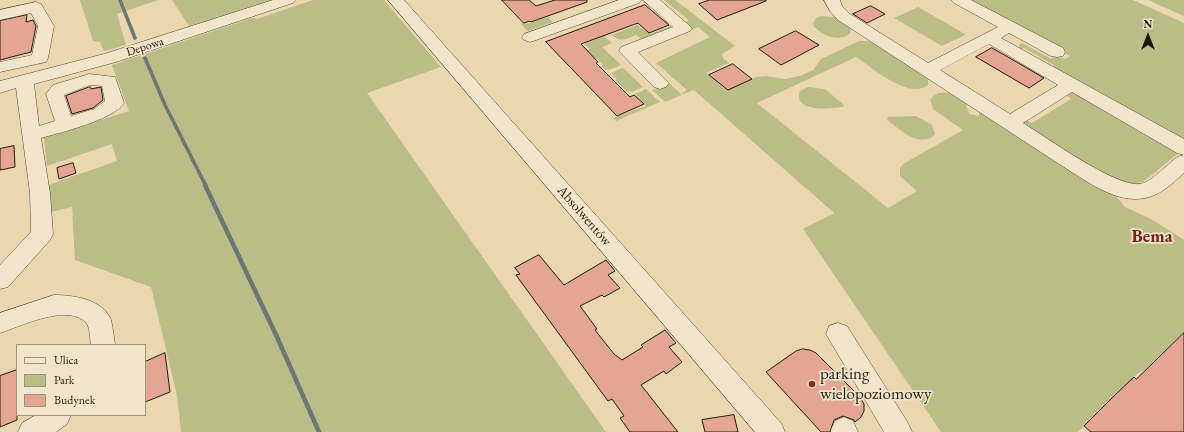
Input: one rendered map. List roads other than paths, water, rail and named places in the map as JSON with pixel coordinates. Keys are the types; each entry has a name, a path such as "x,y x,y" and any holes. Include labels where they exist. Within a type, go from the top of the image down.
{"street":[{"name":"Depowa","path":"0,87 25,87 288,0"},
{"name":"Absolwentów","path":"396,0 772,432"},
{"path":"530,37 634,0"},
{"path":"651,0 698,39"},
{"path":"832,0 835,8 844,17 1009,123 1111,186 1130,191 1149,189 1182,168"},
{"path":"959,0 1057,52"},
{"path":"0,15 33,3 46,26 40,58 0,67"},
{"path":"927,70 1010,27"},
{"path":"660,83 627,51 684,28"},
{"path":"666,36 679,48"},
{"path":"989,38 1184,148"},
{"path":"646,43 660,57"},
{"path":"1009,123 1072,84"},
{"path":"0,98 25,87 40,193 42,234 0,280"},
{"path":"31,135 65,124"},
{"path":"0,323 54,305 71,305 90,312 99,321 103,344"},
{"path":"838,334 899,432"},
{"path":"31,432 40,428 57,416"}],"waterway":[{"path":"120,0 135,38"},
{"path":"145,58 165,105 206,186"},
{"path":"205,185 277,337 319,432"}],"place":[{"name":"parking wielopoziomowy","path":"812,384"}],"district":[{"name":"Bema","path":"1152,237"}]}
